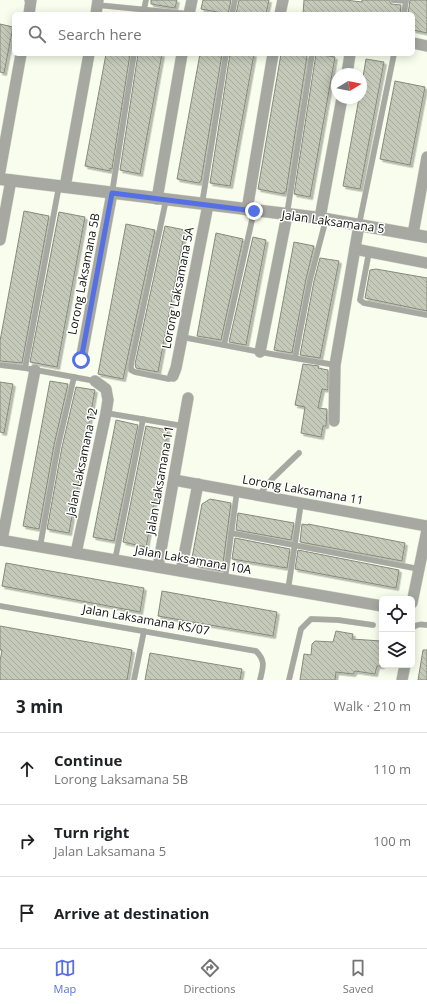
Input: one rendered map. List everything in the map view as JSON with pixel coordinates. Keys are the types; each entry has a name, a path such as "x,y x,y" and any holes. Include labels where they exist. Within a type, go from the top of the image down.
{"street":[{"path":"29,12 31,0"},
{"path":"189,12 192,0"},
{"path":"280,12 283,0"},
{"path":"415,43 427,46"},
{"path":"0,171 21,56"},
{"path":"62,187 89,56"},
{"path":"162,199 182,56"},
{"path":"250,210 274,56"},
{"path":"347,68 350,56"},
{"path":"323,219 341,104"},
{"path":"413,234 423,206 427,157"},
{"path":"0,240 6,180"},
{"name":"Jalan Laksamana 5","path":"6,180 323,219 427,236"},
{"name":"Lorong Laksamana 5B","path":"81,360 112,193"},
{"name":"Lorong Laksamana 5A","path":"173,376 182,336 205,204"},
{"path":"260,352 287,215"},
{"path":"334,421 335,365 359,225"},
{"name":"Jalan Laksamana 5","path":"355,249 427,263"},
{"path":"1,540 30,369"},
{"name":"Jalan Laksamana 12","path":"76,553 108,400 106,389 95,381"},
{"name":"Jalan Laksamana 11","path":"158,567 188,398"},
{"name":"Lorong Laksamana 11","path":"174,480 427,526"},
{"path":"181,571 198,484"},
{"path":"413,596 427,530"},
{"name":"Jalan Laksamana 10A","path":"1,540 379,605"},
{"path":"402,680 404,668"}],"lane":[{"path":"97,6 143,12 146,0"},
{"path":"232,12 235,0"},
{"path":"393,0 406,0 404,12"},
{"path":"112,193 134,56"},
{"path":"205,204 226,56"},
{"path":"287,215 312,56"},
{"path":"359,225 394,56"},
{"path":"30,369 62,187"},
{"path":"162,199 131,370 169,379 173,376"},
{"path":"224,345 250,210"},
{"path":"295,358 323,219"},
{"path":"369,252 360,300 364,304 427,315"},
{"path":"182,336 335,365"},
{"path":"0,365 95,381"},
{"path":"40,547 58,446 74,377"},
{"path":"106,413 183,426"},
{"path":"115,560 143,419"},
{"path":"259,496 273,478 299,453"},
{"path":"225,578 237,492"},
{"path":"288,590 296,545 301,503"},
{"path":"231,533 419,569"},
{"name":"Jalan Laksamana KS/07","path":"0,606 256,651 261,656 264,664 260,680"},
{"path":"289,680 301,629 311,619 338,620 372,625"},
{"path":"415,626 421,624 427,625"},
{"path":"134,680 144,631"}],"building":[{"path":"151,0 177,0 175,8 151,4"},
{"path":"203,0 231,0 228,12 217,12 201,9"},
{"path":"239,0 269,0 266,12 236,12"},
{"path":"304,0 345,0 362,2 362,0 389,0 391,4 401,5 400,12 303,12"},
{"path":"410,0 427,0 427,33 415,30 415,12 408,12"},
{"path":"0,24 12,27 12,32 4,73 0,72"},
{"path":"106,56 130,56 112,169 110,168 110,171 85,166"},
{"path":"138,56 162,56 140,174 120,170"},
{"path":"200,56 222,56 201,181 199,183 177,179"},
{"path":"230,56 254,56 230,186 210,183"},
{"path":"281,56 307,56 286,192 284,192 284,194 258,189"},
{"path":"316,56 329,56 335,57 333,68 331,68 331,79 310,197 294,194"},
{"path":"366,59 384,62 360,189 343,186 358,104 367,104 367,68 364,68"},
{"path":"395,81 425,87 410,165 380,159"},
{"path":"24,211 49,216 22,363 0,361 0,341"},
{"path":"59,212 85,217 57,367 30,362"},
{"path":"126,224 155,230 123,379 98,374"},
{"path":"165,226 185,230 158,372 136,368 135,364"},
{"path":"216,233 243,239 221,340 197,336"},
{"path":"253,237 266,240 246,345 229,342"},
{"path":"294,242 314,246 292,353 274,350"},
{"path":"320,258 339,261 320,358 300,355 314,281"},
{"path":"376,269 427,278 427,311 365,298 370,270"},
{"path":"303,364 319,366 318,368 328,370 328,390 322,389 318,408 327,409 326,426 323,426 321,437 301,433 305,407 295,405"},
{"path":"50,381 68,384 54,445 39,529 23,526"},
{"path":"0,382 13,384 4,433 0,432"},
{"path":"76,387 95,390 69,533 47,529 62,447"},
{"path":"116,420 138,425 114,541 93,537"},
{"path":"146,426 168,430 146,547 123,542"},
{"path":"210,499 231,503 222,571 197,566 192,558 202,504"},
{"path":"238,513 294,523 291,540 236,530"},
{"path":"302,524 405,543 402,561 300,542"},
{"path":"235,538 290,549 287,568 232,559"},
{"path":"298,550 399,570 396,588 295,569"},
{"path":"6,563 144,588 140,612 2,586"},
{"path":"162,591 277,612 273,636 158,616"},
{"path":"0,626 132,650 127,680 0,680 0,661 2,650 0,650"},
{"path":"336,631 353,634 352,639 379,641 379,666 377,666 375,674 355,671 353,674 336,672 335,680 300,680 304,654 311,655 312,644 315,641 333,642"},
{"path":"423,650 427,650 427,680 418,680"},
{"path":"150,653 242,669 240,680 145,680"}],"route":[{"path":"81,360 112,193 254,211"}]}
